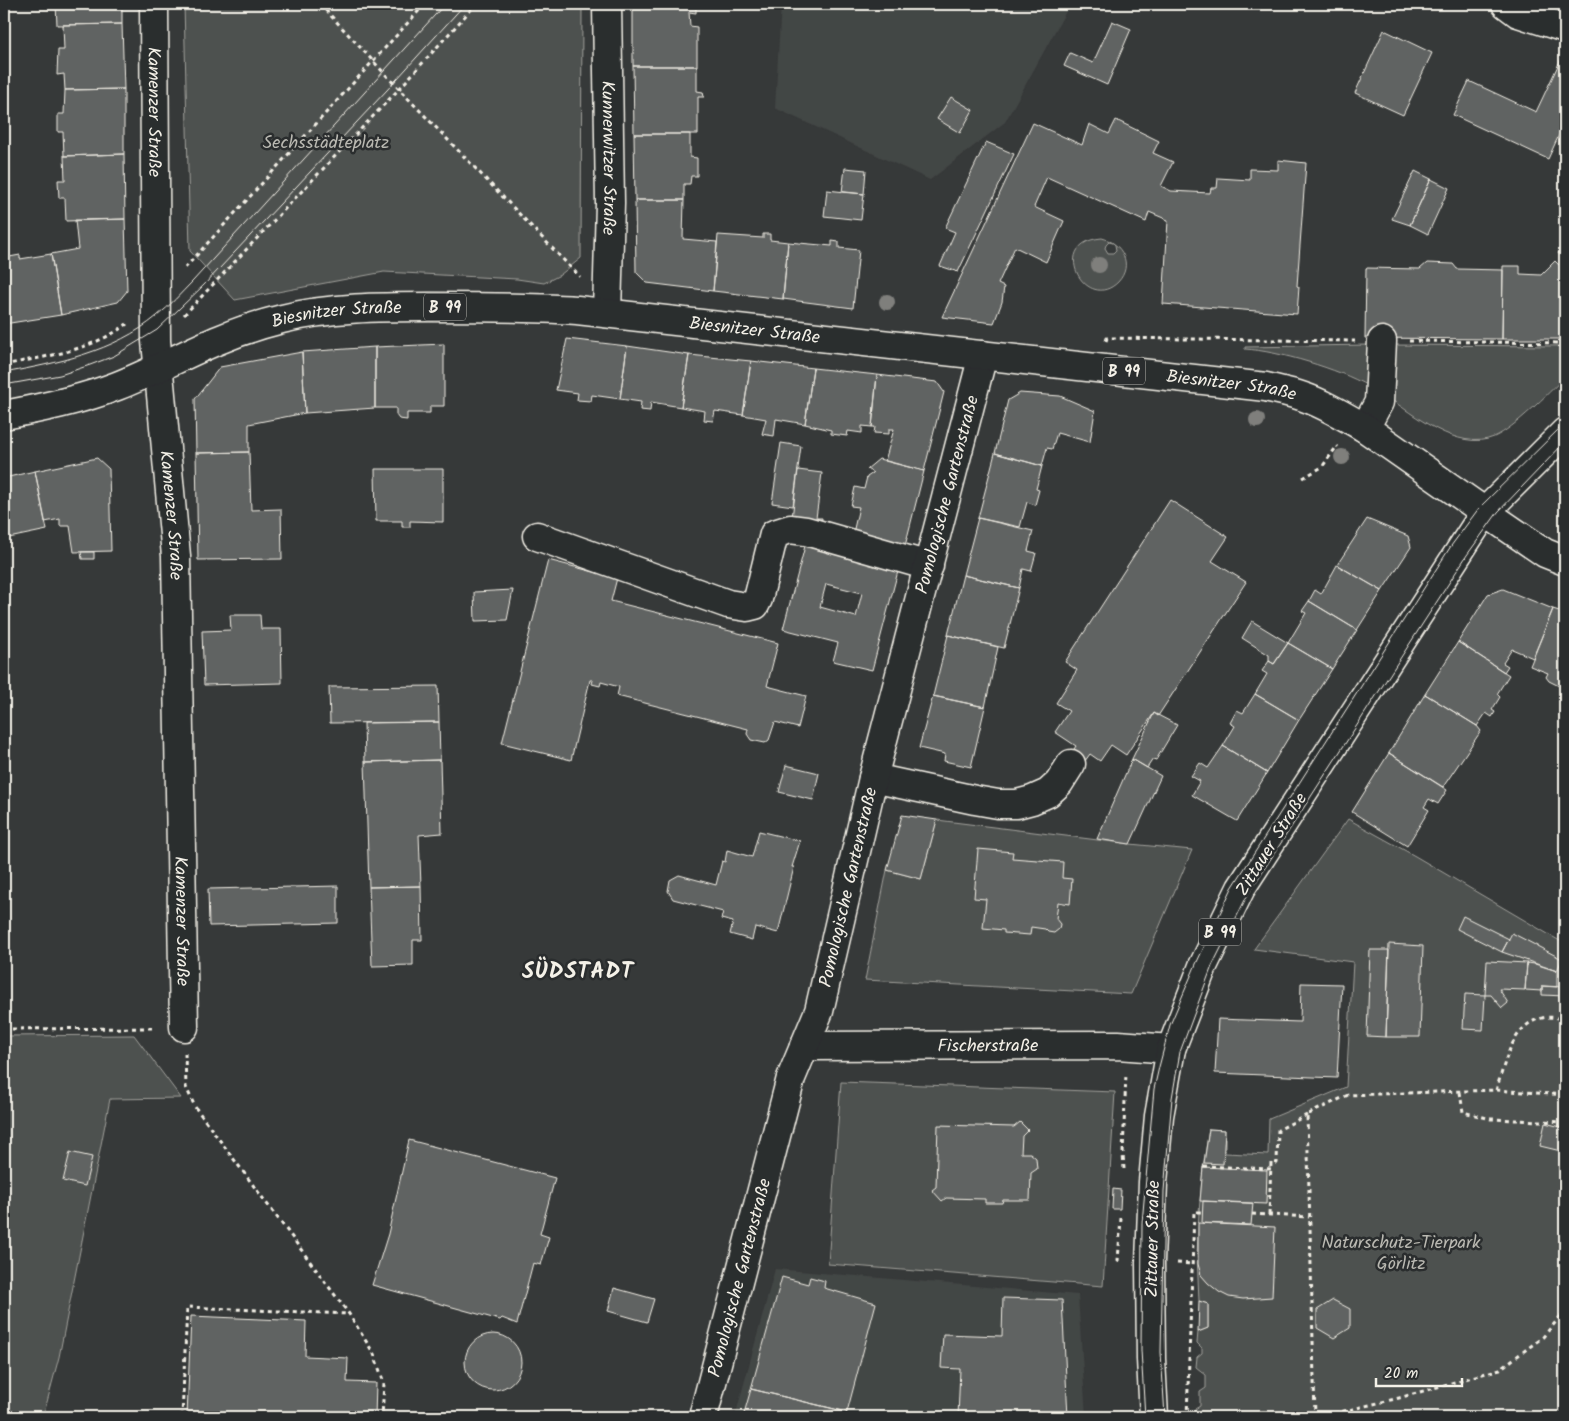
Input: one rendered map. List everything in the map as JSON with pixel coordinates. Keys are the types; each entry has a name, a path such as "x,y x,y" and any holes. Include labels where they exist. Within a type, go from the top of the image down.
{"street":[{"name":"Kamenzer Straße","path":"154,4 156,341 176,556 184,1028"},
{"name":"Kunnerwitzer Straße","path":"607,4 610,203 608,313"},
{"path":"1506,4 1518,13 1565,28"},
{"name":"Biesnitzer Straße","path":"4,415 82,398 158,369 221,339 283,319 330,311 381,307 522,307 608,313 1266,387 1300,395 1324,405 1365,428 1545,552 1565,561"},
{"path":"1365,428 1379,402 1382,341"},
{"name":"Pomologische Gartenstraße","path":"703,1417 791,1078 818,1011 873,778 983,355"},
{"name":"Zittauer Straße","path":"1154,1417 1151,1359 1150,1262 1153,1182 1159,1116 1171,1049 1203,966 1241,888 1485,512 1565,432"},
{"path":"537,536 728,604 747,608 755,604 758,599 774,534 790,529 806,531 929,566"},
{"path":"873,778 975,800 998,804 1017,804 1048,793 1059,783 1071,764"},
{"name":"Fischerstraße","path":"804,1046 1129,1046 1171,1049"}],"path":[{"path":"320,4 582,279 608,281"},
{"path":"4,365 65,353 95,343 110,336 135,318 156,299 425,4"},
{"path":"156,341 199,301 399,89 476,4"},
{"path":"1103,369 1107,338 1565,343"},
{"path":"1303,478 1322,467 1337,446 1345,450"},
{"path":"1496,1090 1512,1046 1521,1030 1530,1022 1543,1017 1565,1018"},
{"path":"4,1029 184,1028 186,1087 195,1107 349,1314 374,1354 384,1382 382,1417"},
{"path":"1124,1168 1122,1154 1125,1078 1129,1046"},
{"path":"1269,1215 1271,1163 1277,1163 1278,1130 1348,1095 1496,1090 1565,1095"},
{"path":"1460,1092 1464,1112 1491,1119 1565,1122"},
{"path":"1307,1115 1315,1417"},
{"path":"1203,1166 1271,1169"},
{"path":"1187,1417 1194,1212 1202,1212"},
{"path":"1252,1214 1309,1217"},
{"path":"182,1417 187,1307 349,1314"},
{"path":"1319,1417 1399,1398 1500,1369 1543,1337 1565,1311"}],"shaded area":[{"path":"781,4 1070,4 1005,122 930,180 775,108"},
{"path":"775,1269 1078,1295 1086,1417 735,1417"}],"green space":[{"name":"Sechsstädteplatz","path":"184,4 582,4 581,258 560,275 544,283 517,279 384,272 235,300 190,251"},
{"path":"1102,238 1109,241 1124,255 1125,269 1118,282 1106,289 1094,289 1084,283 1077,274 1074,262 1077,251 1086,242"},
{"path":"1369,345 1368,386 1325,367 1274,353 1245,349 1245,347"},
{"path":"1387,345 1565,346 1565,377 1512,426 1494,437 1466,440 1451,436 1437,429 1386,396"},
{"name":"Naturschutz-Tierpark Görlitz","path":"1348,819 1565,944 1565,1417 1195,1417 1195,1409 1200,1406 1200,1392 1206,1388 1206,1375 1196,1367 1197,1357 1202,1353 1202,1348 1197,1343 1198,1332 1208,1328 1208,1304 1199,1301 1197,1255 1203,1167 1209,1129 1225,1130 1225,1153 1268,1155 1269,1119 1346,1087 1353,962 1254,949"},
{"path":"937,820 1192,850 1131,994 865,980 887,870 921,879"},
{"path":"134,1035 181,1098 110,1099 59,1357 43,1417 4,1417 4,1036"},
{"path":"841,1082 1115,1092 1103,1286 828,1264"}],"building":[{"path":"56,4 122,4 122,24 57,25"},
{"path":"633,4 696,4 696,13 689,12 690,26 697,27 697,66 633,66"},
{"path":"1112,21 1131,29 1107,85 1064,66 1070,53 1093,63"},
{"path":"122,24 124,89 65,90 64,74 57,75 58,50 64,50 63,25"},
{"path":"1384,30 1432,53 1403,115 1355,93"},
{"path":"1561,59 1565,61 1565,122 1548,159 1453,115 1469,81 1536,112"},
{"path":"633,66 697,66 697,91 703,92 704,97 698,97 698,134 634,134"},
{"path":"124,89 124,154 64,156 63,132 58,132 58,114 64,114 65,90"},
{"path":"951,97 973,110 960,133 937,119"},
{"path":"1116,120 1159,141 1153,153 1173,162 1161,186 1171,191 1210,193 1211,188 1217,188 1218,178 1250,180 1250,169 1278,170 1278,160 1306,163 1297,286 1299,287 1297,314 1163,304 1168,220 1149,212 1146,222 1047,177 1034,207 1064,221 1046,262 1015,247 998,284 1004,287 1002,302 994,323 942,317 1033,123 1082,145 1089,124 1109,134"},
{"path":"634,134 690,134 690,157 697,158 697,176 691,176 690,184 684,184 684,200 635,200"},
{"path":"986,142 1014,154 958,272 940,266 955,232 945,228"},
{"path":"124,154 125,219 66,221 65,198 59,198 58,180 65,180 64,156"},
{"path":"845,168 866,170 864,194 842,192"},
{"path":"1415,171 1431,179 1410,225 1392,219"},
{"path":"1431,179 1449,188 1428,234 1410,225"},
{"path":"827,190 864,194 861,220 824,216"},
{"path":"635,200 684,200 683,239 717,242 713,291 647,283 636,272"},
{"path":"125,219 127,291 118,302 61,315 51,254 78,249 75,220"},
{"path":"763,234 770,234 770,240 788,242 783,299 713,291 718,235 763,238"},
{"path":"832,241 839,242 839,248 859,250 853,308 783,299 788,242 832,246"},
{"path":"1565,246 1565,339 1502,339 1503,266 1520,266 1520,274 1541,275 1555,261 1559,265 1564,260 1558,253"},
{"path":"51,254 61,315 4,324 4,258 20,255 20,259"},
{"path":"1427,263 1453,264 1457,269 1503,270 1502,339 1365,338 1366,268 1420,269"},
{"path":"567,339 627,346 620,399 592,395 591,401 577,400 578,393 556,390"},
{"path":"444,344 444,406 430,406 430,413 407,413 407,420 399,419 396,415 396,408 375,408 375,347"},
{"path":"627,346 689,355 681,407 651,402 650,411 640,410 641,402 620,399"},
{"path":"375,347 375,408 305,413 302,352"},
{"path":"302,352 305,413 249,424 249,452 196,453 195,399 220,367"},
{"path":"689,355 751,361 743,415 715,411 713,421 704,420 705,411 681,407"},
{"path":"751,361 813,368 805,424 776,419 774,436 762,434 766,419 743,415"},
{"path":"813,368 877,375 872,427 862,426 862,433 848,431 847,436 831,434 831,430 805,424"},
{"path":"877,375 937,382 944,392 924,471 885,461 894,429 889,429 889,434 874,433 875,427 872,427"},
{"path":"1020,393 1060,396 1095,411 1090,442 1057,433 1052,449 1047,448 1042,466 995,453 1008,400"},
{"path":"781,443 801,446 793,506 772,503"},
{"path":"249,452 251,510 281,509 282,559 198,560 196,453"},
{"path":"995,453 1042,466 1036,489 1039,490 1035,505 1027,502 1020,527 978,518"},
{"path":"97,458 109,469 111,551 74,552 70,526 60,526 60,519 45,522 35,471"},
{"path":"879,459 924,471 905,546 853,533 859,507 851,506 855,487 864,489 867,477 873,473 867,469"},
{"path":"375,469 443,469 443,522 410,521 410,527 402,527 402,521 376,521"},
{"path":"798,470 822,473 816,518 822,518 821,526 792,518"},
{"path":"35,471 47,530 4,539 4,478"},
{"path":"1170,500 1228,537 1212,561 1246,582 1158,716 1154,713 1126,755 1111,745 1100,761 1090,754 1079,769 1066,761 1076,746 1055,732 1069,711 1056,703 1077,670 1065,662"},
{"path":"978,518 1033,531 1028,551 1036,553 1031,571 1023,569 1019,588 963,575"},
{"path":"1367,519 1408,536 1411,547 1382,591 1337,565"},
{"path":"805,546 898,571 872,670 833,661 838,643 783,629","holes":["826,584 862,593 856,617 820,607"]},
{"path":"81,552 94,552 94,559 82,559"},
{"path":"548,560 617,578 611,601 778,643 767,686 806,696 798,728 775,722 769,740 765,743 751,740 747,734 748,729 617,696 619,687 601,682 600,686 592,684 593,680 590,680 571,760 502,743"},
{"path":"1337,565 1382,591 1357,630 1309,601 1315,590 1321,594"},
{"path":"963,575 1019,588 1004,648 948,635"},
{"path":"1503,589 1553,609 1533,658 1512,649 1503,663 1508,666 1504,672 1458,642 1488,594"},
{"path":"513,590 507,620 475,621 474,592"},
{"path":"1309,601 1357,630 1332,669 1288,643 1306,613 1302,611"},
{"path":"1553,609 1565,613 1565,689 1549,681 1546,677 1548,673 1530,666"},
{"path":"230,615 260,615 261,629 281,629 282,683 204,685 202,631 231,630"},
{"path":"1252,621 1288,643 1274,664 1269,661 1269,655 1242,638"},
{"path":"948,635 998,647 985,707 933,696"},
{"path":"1458,642 1509,675 1497,694 1500,697 1492,710 1495,712 1492,717 1486,713 1477,726 1425,694"},
{"path":"1288,643 1332,669 1299,720 1255,694 1267,674 1262,671 1269,661 1274,664"},
{"path":"438,686 439,722 330,723 329,687"},
{"path":"1255,694 1299,720 1267,773 1223,746 1235,726 1230,723 1237,710 1243,713"},
{"path":"1425,694 1477,726 1481,731 1443,787 1389,753"},
{"path":"933,696 985,707 971,767 944,761 945,754 919,748"},
{"path":"1154,713 1177,725 1156,760 1153,759 1147,768 1132,759"},
{"path":"439,722 440,760 365,762 364,723"},
{"path":"1223,746 1267,773 1237,821 1192,795 1200,781 1191,776 1200,763 1208,768"},
{"path":"1389,753 1447,790 1438,804 1429,799 1424,807 1429,810 1407,846 1352,812"},
{"path":"1132,759 1161,776 1130,844 1097,839"},
{"path":"440,760 442,833 419,835 421,886 369,887 365,762"},
{"path":"786,765 819,773 813,800 779,792"},
{"path":"902,815 937,820 921,879 887,870"},
{"path":"759,831 800,841 792,867 794,867 778,933 755,927 752,940 730,934 733,922 721,919 723,912 673,899 668,891 670,880 679,875 716,885 722,861 725,862 727,850 752,857"},
{"path":"978,849 1013,852 1012,858 1063,862 1062,878 1072,879 1070,904 1058,902 1056,919 1060,924 1059,929 1054,933 1048,932 1045,929 1031,927 1030,935 1004,933 1004,930 983,928 986,899 974,898"},
{"path":"338,886 338,923 209,926 208,889"},
{"path":"421,886 422,940 413,940 413,965 372,966 369,887"},
{"path":"1463,916 1509,939 1502,952 1457,929"},
{"path":"1512,933 1562,959 1557,971 1502,952"},
{"path":"1389,944 1423,946 1420,1037 1386,1037"},
{"path":"1370,950 1389,950 1386,1037 1367,1036"},
{"path":"1487,961 1527,963 1525,990 1499,989 1508,1003 1502,1008 1491,995 1485,995"},
{"path":"1527,963 1557,971 1557,987 1542,986 1542,991 1525,990"},
{"path":"1301,983 1342,984 1337,1078 1215,1073 1218,1019 1300,1022"},
{"path":"1542,986 1565,987 1565,996 1542,995"},
{"path":"1465,994 1485,995 1483,1030 1463,1029"},
{"path":"1020,1122 1028,1130 1022,1136 1021,1153 1030,1153 1036,1158 1037,1169 1031,1173 1030,1200 1003,1200 1002,1203 985,1203 985,1199 946,1198 942,1201 932,1190 936,1187 938,1125 1014,1127"},
{"path":"1545,1123 1565,1128 1565,1152 1540,1146"},
{"path":"1209,1129 1225,1130 1223,1164 1204,1163"},
{"path":"409,1140 555,1178 540,1234 549,1237 541,1265 533,1263 517,1324 502,1318 500,1320 372,1285 388,1234"},
{"path":"70,1152 92,1157 85,1186 63,1181"},
{"path":"1203,1167 1267,1170 1266,1204 1200,1201"},
{"path":"1113,1189 1121,1190 1120,1209 1112,1209"},
{"path":"1203,1201 1253,1203 1251,1225 1202,1223"},
{"path":"1198,1223 1275,1227 1272,1297 1243,1299 1229,1297 1208,1283 1201,1275 1198,1264"},
{"path":"782,1277 808,1284 810,1277 825,1281 824,1288 876,1303 847,1412 751,1389"},
{"path":"614,1288 654,1299 647,1322 608,1311"},
{"path":"1003,1298 1062,1300 1068,1417 958,1417 960,1369 941,1368 943,1334 1002,1336"},
{"path":"1333,1300 1350,1309 1350,1328 1334,1338 1317,1328 1317,1310"},
{"path":"1199,1301 1208,1304 1208,1328 1198,1332"},
{"path":"191,1316 306,1321 305,1356 348,1358 347,1382 376,1383 375,1417 187,1417"},
{"path":"488,1334 498,1334 513,1342 519,1351 521,1362 519,1373 513,1382 498,1390 488,1390 477,1385 470,1378 465,1367 465,1357 470,1346 477,1339"},
{"path":"751,1389 847,1412 845,1417 743,1417"}],"tram line":[{"path":"4,373 64,360 104,347 122,339 162,312 193,281 445,4"},
{"path":"4,385 60,375 90,365 114,356 157,330 204,285 465,4"},
{"path":"1145,1417 1141,1350 1142,1223 1154,1089 1170,1025 1232,888 1451,546 1479,508 1565,423"},
{"path":"1165,1417 1161,1352 1164,1191 1172,1098 1180,1052 1212,966 1248,894 1467,555 1498,512 1565,442"}],"district":[{"name":"SÜDSTADT","path":"578,970"}]}
